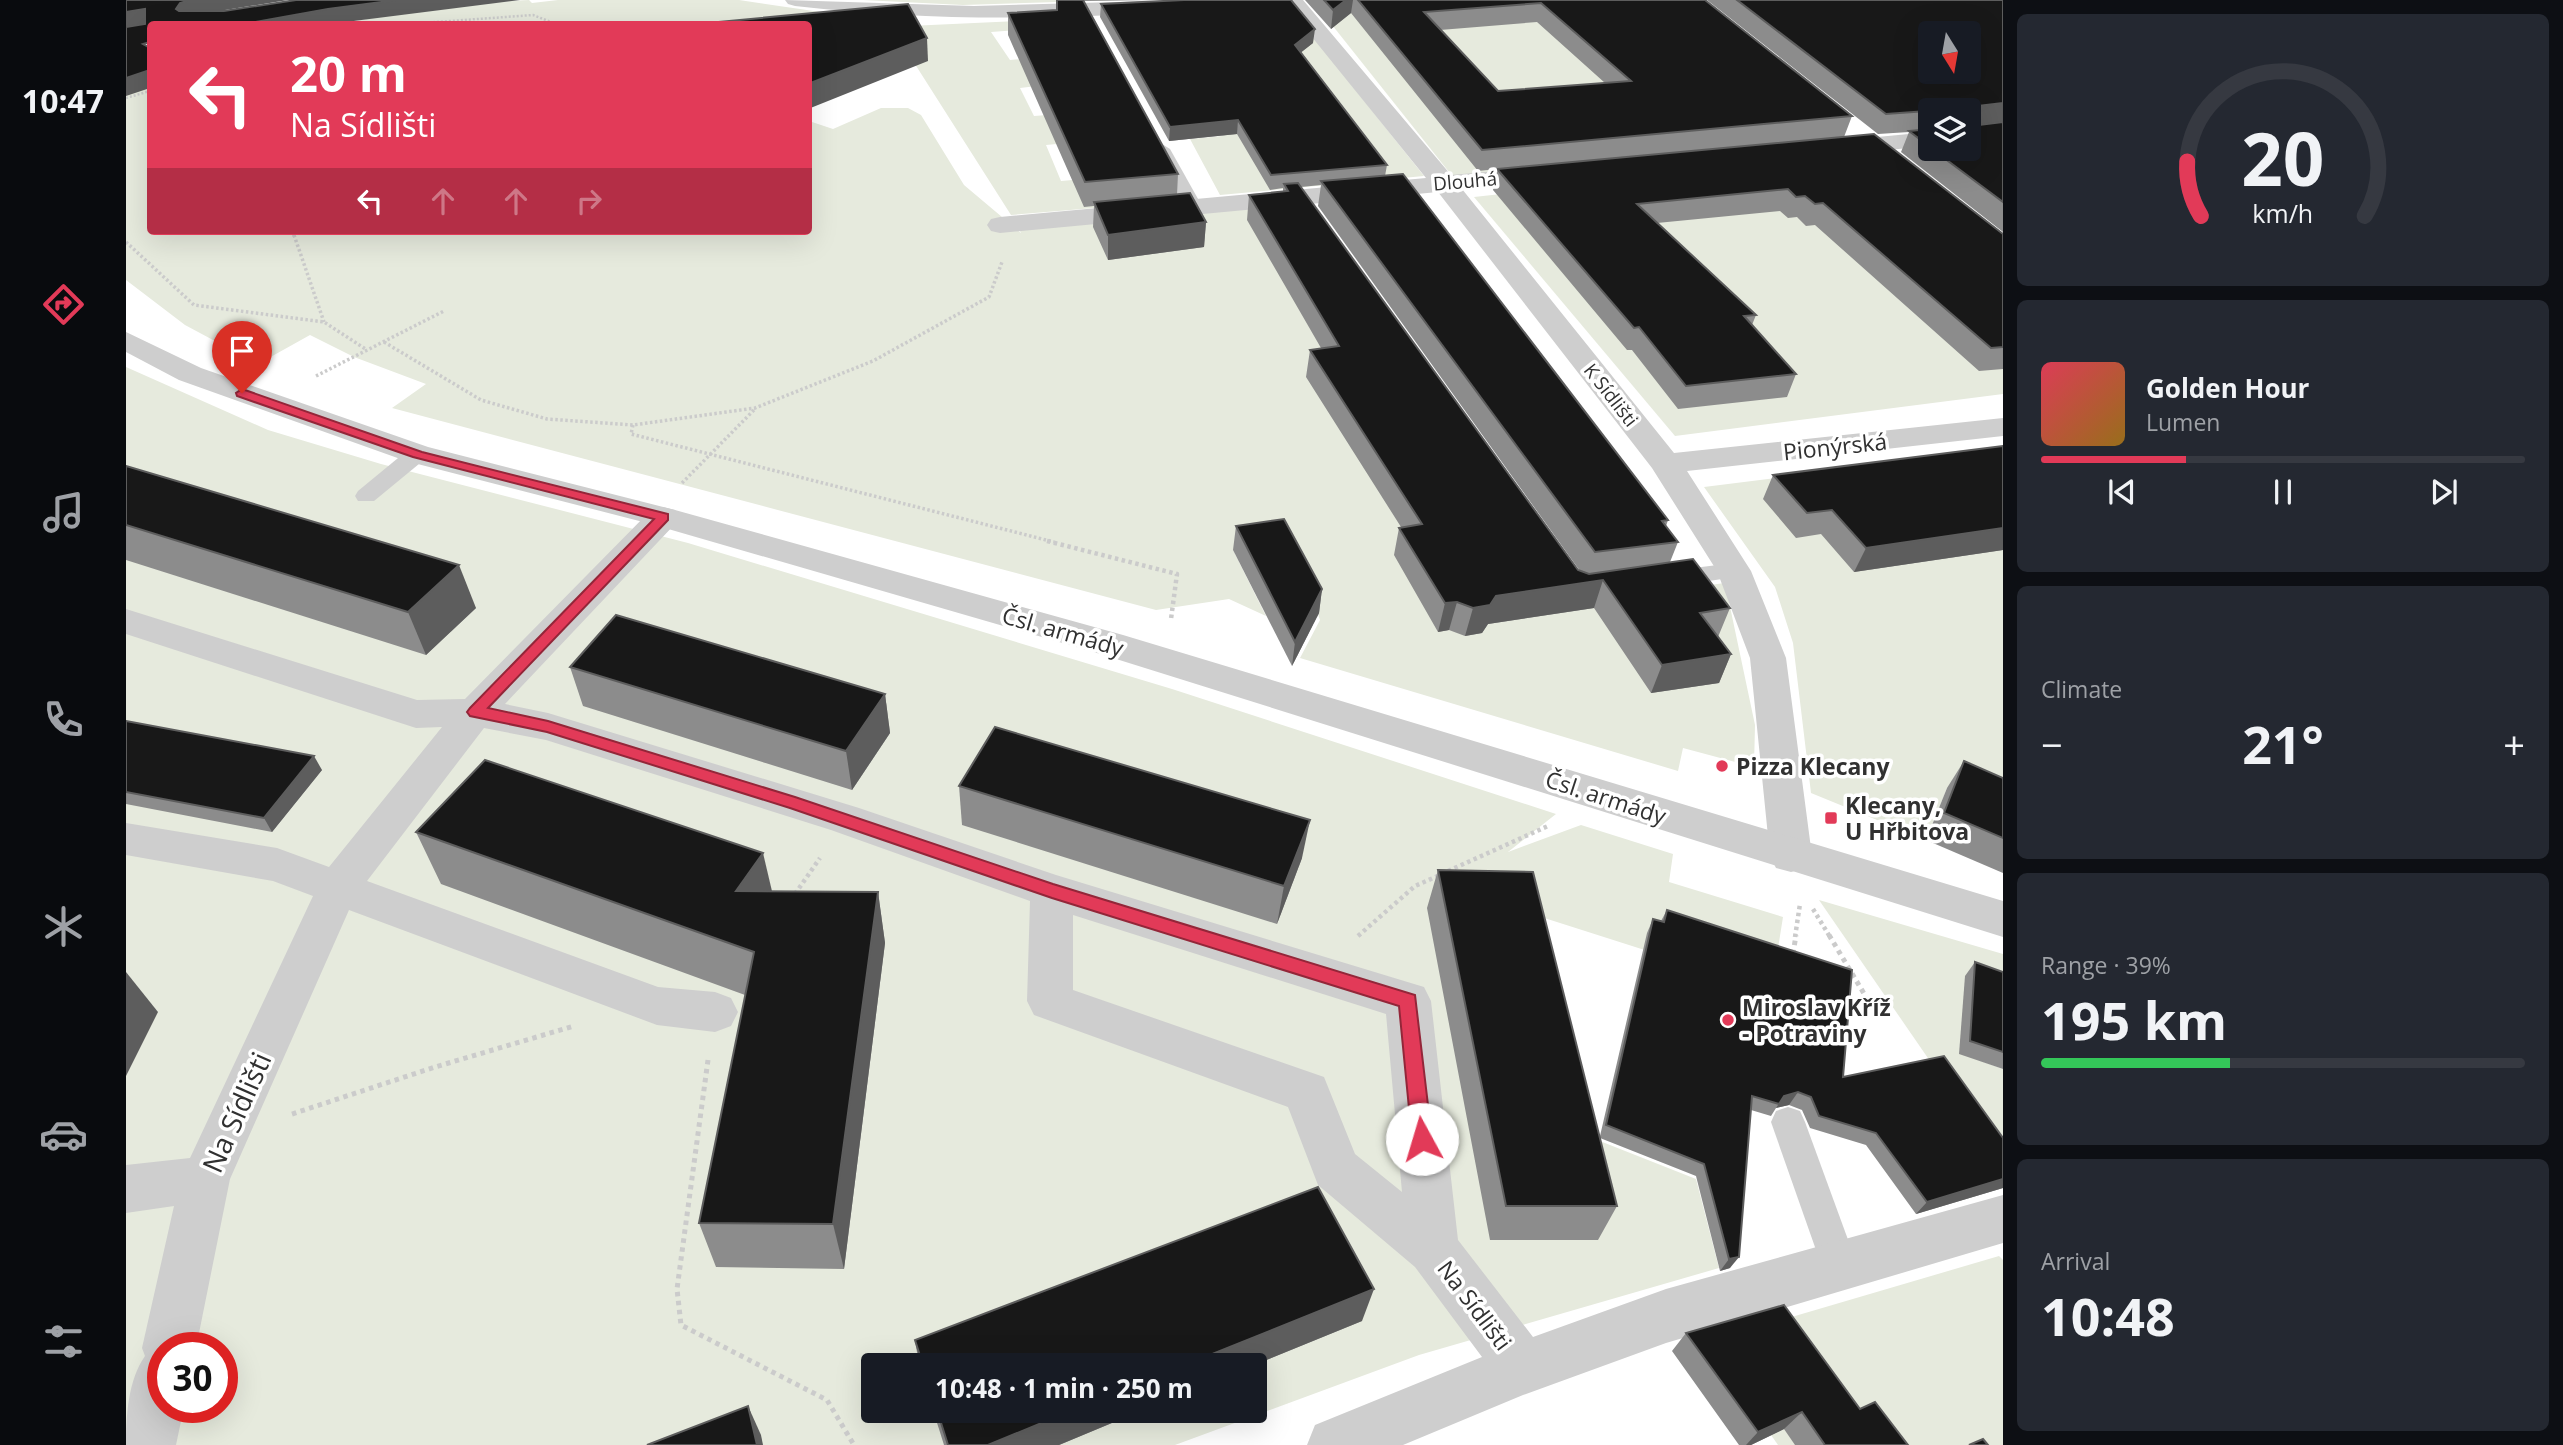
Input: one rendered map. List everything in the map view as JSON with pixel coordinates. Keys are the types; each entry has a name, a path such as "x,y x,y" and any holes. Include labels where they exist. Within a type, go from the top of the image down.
{"street":[{"path":"795,0 915,12 1090,17 1170,6"},
{"name":"K Sídlišti","path":"1292,0 1444,183 1667,464 1734,571 1768,658 1796,873"},
{"path":"1851,128 1894,162"},
{"path":"1817,150 1918,140"},
{"name":"Dlouhá","path":"1000,225 1569,172"},
{"name":"Čsl. armády","path":"126,341 190,374 417,454 670,503 1123,648 1578,787 1796,873 2003,919"},
{"name":"Pionýrská","path":"1667,464 2003,427"},
{"name":"Na Sídlišti","path":"173,1332 215,1158 338,887 475,712 670,503"},
{"name":"Na Sídlišti","path":"126,621 416,714 475,712 548,727 806,807 1052,891 1408,1001 1433,1250 1523,1368"},
{"path":"126,839 277,865 657,1006 715,1012"},
{"path":"1052,891 1050,1002 1307,1093 1336,1169 1433,1250"},
{"path":"126,1189 215,1158"},
{"path":"1335,1445 1523,1368 1666,1316 2003,1219"},
{"path":"148,1445 153,1423"}],"lane":[{"path":"1153,133 1193,206"},
{"path":"1299,196 1315,218"},
{"path":"366,496 417,454"},
{"path":"1643,582 1734,571"},
{"path":"1787,1122 1840,1267"}],"path":[{"path":"433,21 533,15 548,21"},
{"path":"126,98 147,92"},
{"path":"384,342 481,400 547,419 633,425 755,408 873,361 989,297 1007,250 1000,225"},
{"path":"293,235 324,322"},
{"path":"126,242 194,305 324,322 367,350"},
{"path":"307,381 444,311"},
{"path":"670,503 710,455 755,408"},
{"path":"633,425 631,434 1177,574 1170,624"},
{"path":"1317,972 1415,886 1558,822"},
{"path":"1793,959 1796,873"},
{"path":"1808,902 1872,1007"},
{"path":"215,1158 530,1037 657,1006"},
{"path":"691,1188 677,1289 681,1325 827,1400 854,1445"}],"shaded area":[{"path":"529,0 532,3 558,0 739,0 841,15 812,23 355,21 453,4"},
{"path":"863,0 1126,0 963,5"},
{"path":"1674,0 1846,139 1453,177 1313,1"},
{"path":"1287,4 1424,176 1220,195 1190,139 1222,136"},
{"path":"1086,18 1089,25 991,32 1010,60 1101,52 1114,77 1020,88 1034,116 1129,109 1143,136 1046,145 1061,181 1164,172 1166,202 1011,215 906,50 909,26"},
{"path":"147,56 147,235 812,235 812,122 833,129 881,108 908,108 921,115 964,185 1021,233 1019,229 1278,205 1571,603 1725,583 1755,725 1754,767 1683,748 1678,771 1300,658 1320,620 1316,608 1233,550 1266,616 1229,599 1156,610 392,408 426,384 354,357 310,335 258,364 185,325 126,280 126,60"},
{"path":"1860,155 2003,266 2003,394 1675,436 1474,197"},
{"path":"126,367 268,430 381,464 688,543 1172,689 1556,814 1508,852 1581,825 1673,854 1669,882 1783,917 1776,961 1654,953 1519,910 1572,1130 1696,1179 1719,1268 1419,1355 1267,1411 1267,1353 861,1353 861,1423 1235,1423 1175,1445 126,1445"},
{"path":"2003,450 2003,813 1947,788 1926,840 1811,793 1793,643 1775,587 1704,487"},
{"path":"1819,900 2003,954 2003,989 1959,1053 2003,1069 2003,1167"},
{"path":"1999,1256 2003,1260 2003,1445 1778,1445 1771,1435 1768,1324"}],"building":[{"path":"126,0 190,0 180,3 176,9 224,11 296,0 397,0 261,21 147,21 147,43 143,44 147,46 147,71 126,78 126,27 145,24 145,9 126,12"},
{"path":"1057,0 1083,0 1178,174 1085,182 1008,13 1057,10"},
{"path":"1184,0 1291,0 1315,29 1295,45 1387,165 1271,175 1238,120 1170,127 1101,4"},
{"path":"1324,0 1346,0 1333,10"},
{"path":"1358,0 1705,0 1852,116 1482,150","holes":["1541,3 1631,81 1498,91 1424,12"]},
{"path":"1737,0 2003,0 2003,103 1981,106 1981,98 1918,98 1918,112 1886,114"},
{"path":"908,4 927,38 812,82 812,21 729,21"},
{"path":"2003,122 2003,202 1948,161 1981,161 1981,125"},
{"path":"1918,130 1918,138 1909,131"},
{"path":"1874,134 2003,234 2003,347 1991,348 1823,203 1815,204 1805,196 1796,197 1788,189 1637,204 1756,315 1744,316 1796,374 1686,386 1639,327 1634,328 1497,169"},
{"path":"1403,174 1668,520 1662,521 1678,542 1595,552 1321,181"},
{"path":"1298,183 1578,570 1589,574 1693,559 1730,608 1700,613 1731,654 1662,665 1603,580 1496,596 1490,605 1473,608 1457,602 1445,603 1399,528 1422,524 1310,350 1339,346 1249,195 1288,191 1284,184"},
{"path":"1190,193 1206,222 1108,235 1094,202"},
{"path":"2003,446 2003,528 1866,548 1832,510 1807,513 1773,475"},
{"path":"126,466 459,565 408,612 126,525"},
{"path":"1284,519 1322,589 1295,642 1236,526"},
{"path":"616,615 885,694 846,751 570,667"},
{"path":"126,721 314,756 264,818 126,792"},
{"path":"995,727 1310,820 1284,886 959,786"},
{"path":"485,760 763,853 736,891 878,892 833,1224 699,1223 754,952 416,832"},
{"path":"1964,761 2003,778 2003,838 1944,813"},
{"path":"1438,870 1533,872 1617,1206 1506,1206"},
{"path":"1667,910 1852,970 1843,1077 1944,1056 2003,1138 2003,1179 1927,1202 1876,1133 1819,1116 1811,1097 1798,1092 1784,1096 1779,1104 1752,1096 1739,1257 1729,1259 1704,1164 1606,1125 1653,919 1664,922"},
{"path":"1975,962 2003,972 2003,1052 1970,1041"},
{"path":"1318,1187 1374,1289 1215,1353 919,1353 915,1340"},
{"path":"1784,1305 1860,1409 1875,1402 1908,1445 1825,1445 1802,1412 1758,1432 1686,1333"},
{"path":"748,1406 757,1445 647,1445"},
{"path":"941,1423 1041,1423 988,1445 948,1445"},
{"path":"1983,1439 1988,1445 1969,1445"}],"place":[{"name":"Pizza Klecany","path":"1722,766"},
{"name":"Klecany, U Hřbitova","path":"1831,818"},
{"name":"Miroslav Kříž - Potraviny","path":"1728,1020"}],"route":[{"path":"242,393 417,454 663,517 475,712 548,727 795,803 1052,891 1408,1001 1422,1139"}]}
